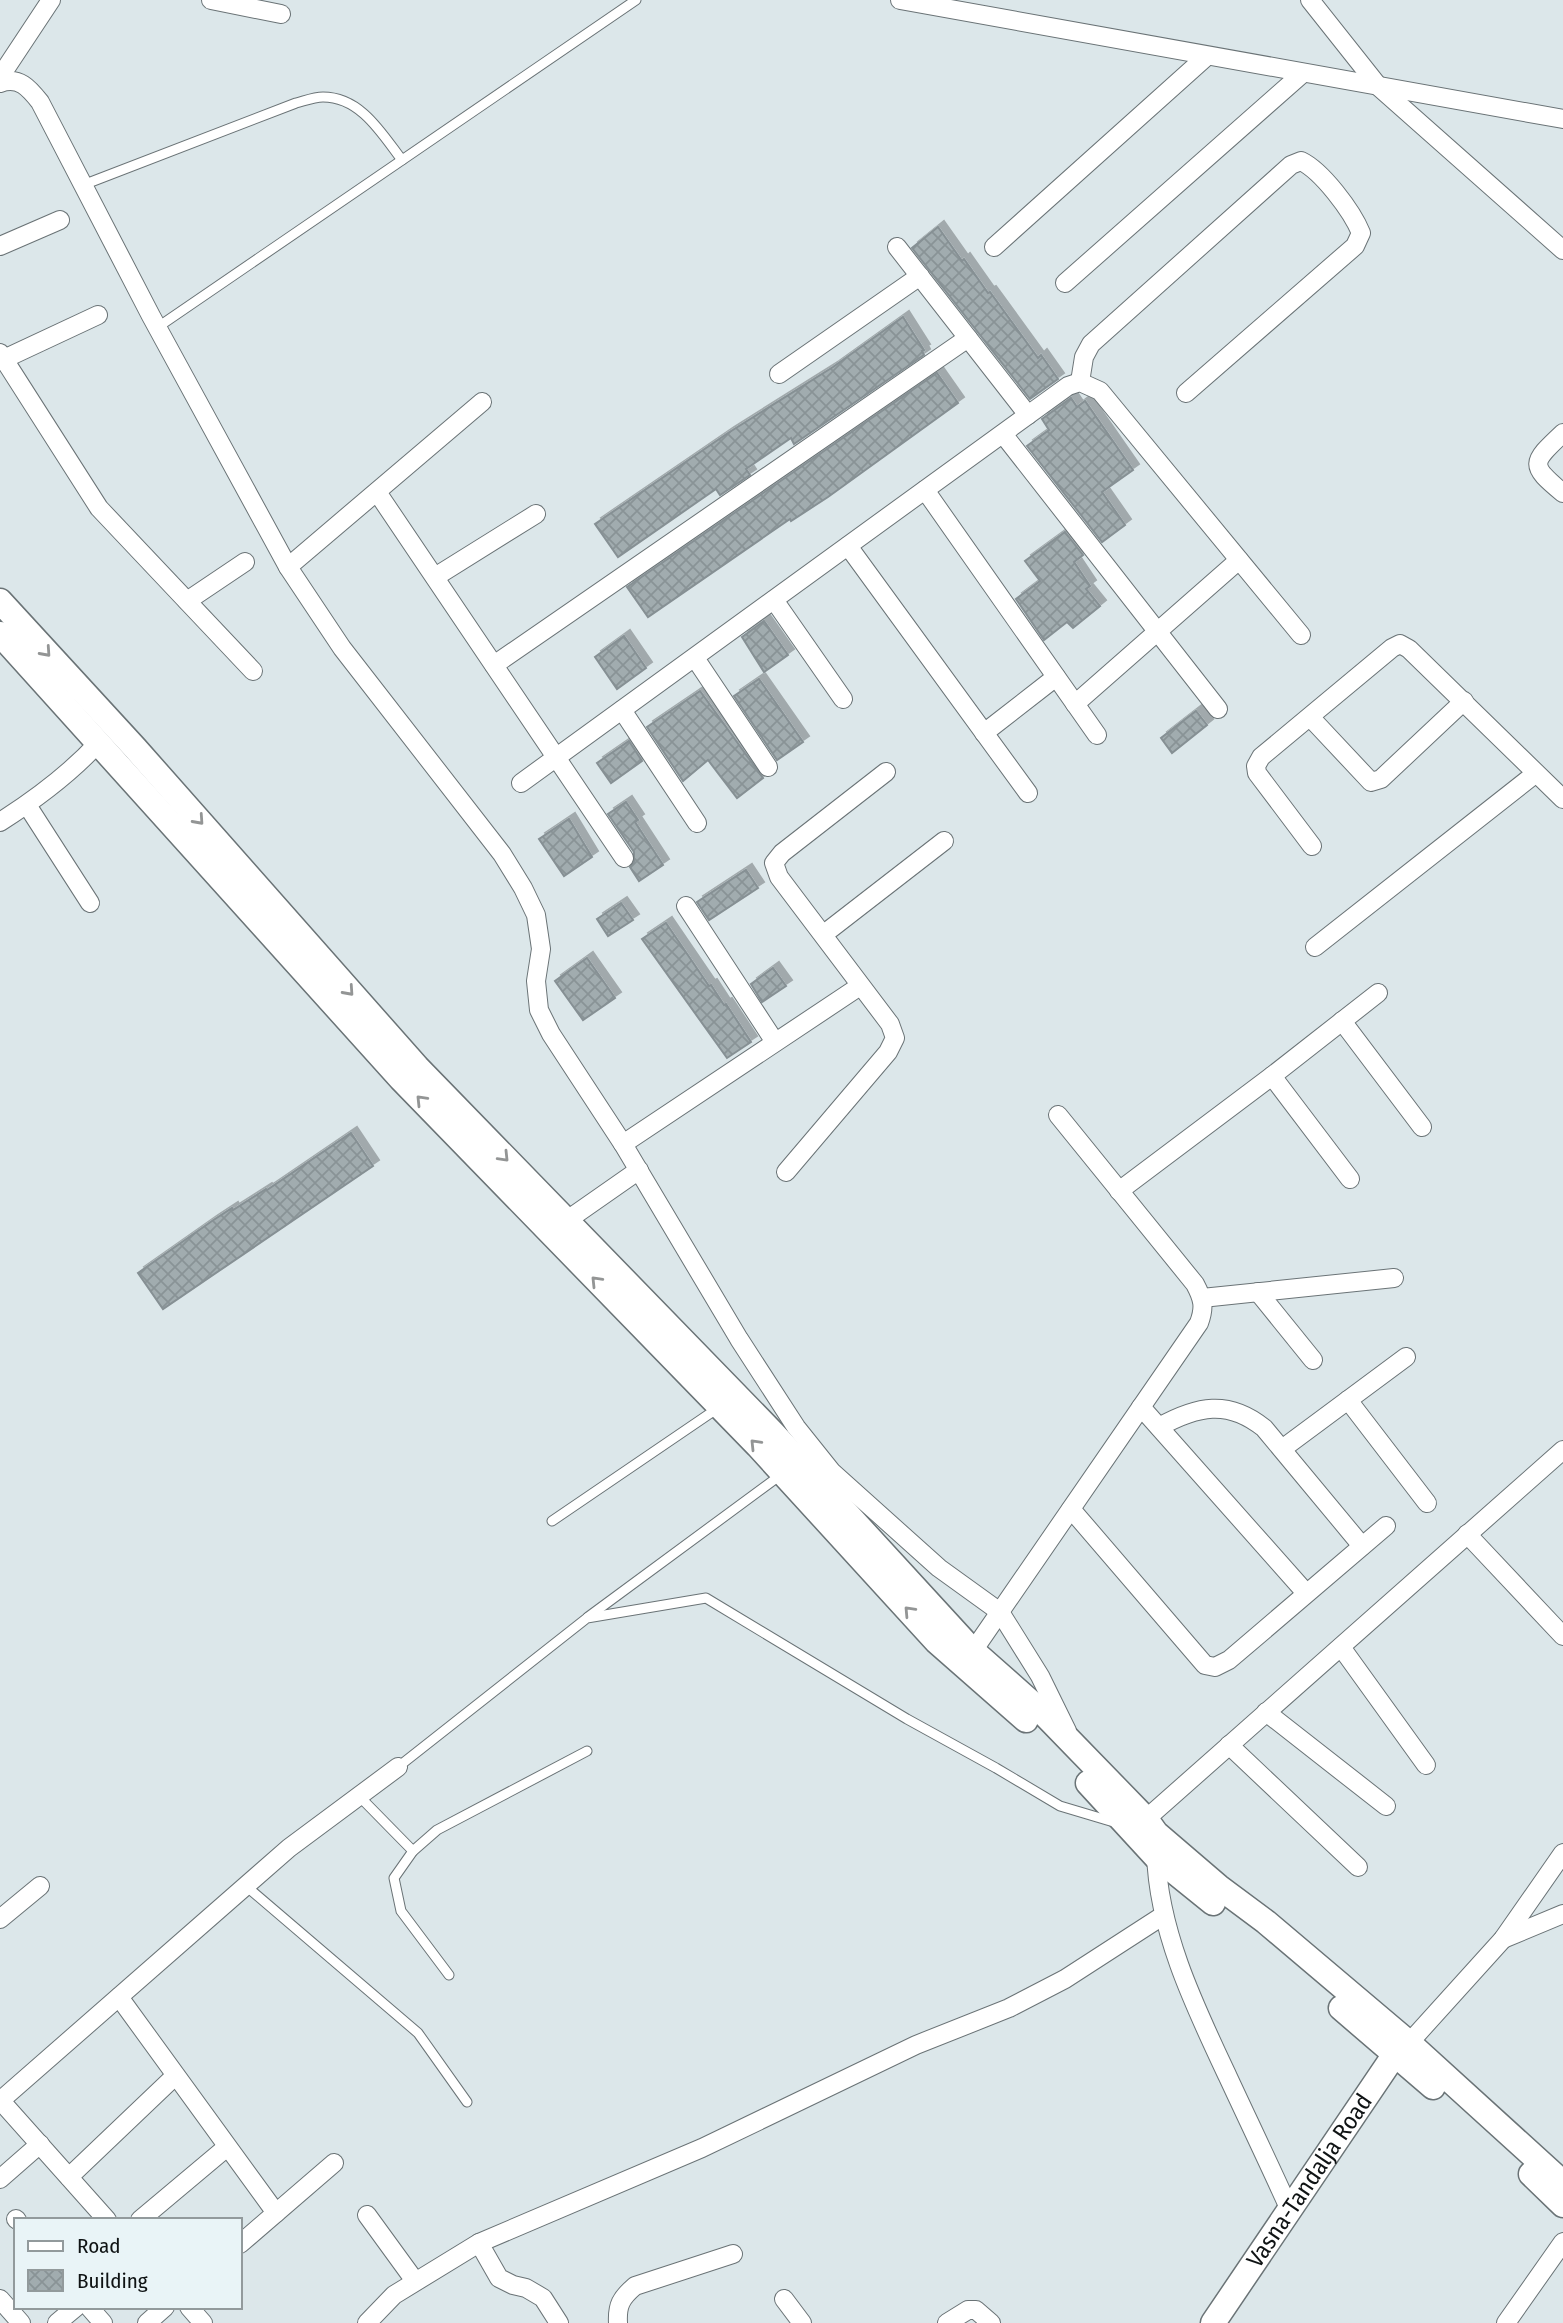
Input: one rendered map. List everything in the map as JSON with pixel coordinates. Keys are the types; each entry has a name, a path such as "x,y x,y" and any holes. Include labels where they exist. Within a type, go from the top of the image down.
{"street":[{"path":"0,77 51,0"},
{"path":"211,0 281,14"},
{"path":"900,0 1379,87 1560,116"},
{"path":"1310,0 1379,87 1563,250"},
{"path":"994,247 1207,56"},
{"path":"1065,283 1303,73"},
{"path":"0,83 10,79 26,85 40,102 288,567 342,648 502,854 523,888 536,915 541,949 536,981 540,1010 551,1034 623,1143 739,1339 796,1427 832,1472 939,1568 1000,1612 1040,1676 1075,1746"},
{"path":"1080,382 1084,357 1091,344 1291,165 1301,161 1312,166 1355,220 1361,233 1355,246 1186,393"},
{"path":"0,246 60,220"},
{"path":"897,247 1028,415"},
{"path":"779,374 920,276"},
{"path":"98,315 2,356 99,508 253,671"},
{"path":"494,665 968,338"},
{"path":"521,783 1068,386 1080,382 1100,391 1301,635"},
{"path":"288,567 482,402"},
{"path":"1563,433 1543,452 1538,466 1541,476 1563,493"},
{"path":"1003,434 1218,709"},
{"path":"925,490 1097,735"},
{"path":"377,492 624,858"},
{"path":"435,577 536,513"},
{"path":"848,546 1028,793"},
{"path":"1075,704 1239,560"},
{"path":"187,601 245,562"},
{"path":"774,600 843,699"},
{"path":"0,601 135,748 417,1067 773,1433 973,1651 1043,1713 1075,1746 1147,1834 1164,1915 1207,2032 1289,2208"},
{"path":"3,644 99,742 401,1079 783,1474 936,1641 1031,1724 1147,1834 1266,1922 1563,2205"},
{"path":"1312,846 1257,773 1256,766 1261,757 1400,644 1409,649 1464,701 1563,799"},
{"path":"695,658 768,767"},
{"path":"984,733 1056,677"},
{"path":"1310,717 1371,782 1381,779 1464,701"},
{"path":"622,710 697,823"},
{"path":"0,822 27,805 78,765 99,742"},
{"path":"786,1172 888,1052 895,1038 890,1024 779,877 774,863 782,853 886,772"},
{"path":"1315,947 1535,774"},
{"path":"27,805 90,903"},
{"path":"824,934 944,841"},
{"path":"686,905 775,1042"},
{"path":"623,1143 860,986"},
{"path":"1119,1191 1378,993"},
{"path":"1342,1021 1422,1127"},
{"path":"1272,1076 1350,1179"},
{"path":"973,1651 1199,1323 1204,1310 1202,1297 1195,1284 1058,1115"},
{"path":"566,1221 639,1170"},
{"path":"1202,1297 1394,1278"},
{"path":"1258,1292 1313,1360"},
{"path":"1282,1449 1406,1357"},
{"path":"1348,1400 1427,1503"},
{"path":"1141,1407 1306,1593"},
{"path":"1160,1427 1183,1413 1195,1410 1219,1409 1250,1417 1265,1428 1362,1546"},
{"path":"1147,1834 1229,1745 1563,1450"},
{"path":"1071,1509 1205,1665 1215,1667 1229,1660 1386,1526"},
{"path":"1467,1534 1563,1636"},
{"path":"1340,1647 1426,1765"},
{"path":"1266,1712 1385,1806"},
{"path":"1229,1745 1357,1867"},
{"path":"105,2218 40,2144 3,2094 119,1997 289,1848 398,1767"},
{"path":"1402,2049 1503,1939 1563,1853"},
{"path":"0,1919 40,1886"},
{"path":"1503,1939 1563,1914"},
{"path":"367,2323 394,2295 479,2243 702,2148 916,2045 1009,2008 1065,1979 1164,1915"},
{"path":"119,1997 276,2213"},
{"path":"1402,2049 1563,2182"},
{"name":"Vasna-Tandalja Road","path":"1213,2323 1289,2208 1402,2049"},
{"path":"69,2177 175,2076"},
{"path":"0,2179 40,2144"},
{"path":"142,2218 227,2147"},
{"path":"242,2242 334,2163"},
{"path":"367,2215 415,2281"},
{"path":"1506,2323 1563,2242"},
{"path":"479,2243 499,2278 543,2298 559,2323"},
{"path":"618,2323 617,2307 622,2297 635,2286 733,2254"},
{"path":"784,2299 802,2323"},
{"path":"0,2300 21,2323"},
{"path":"57,2323 73,2309"},
{"path":"91,2309 103,2323"},
{"path":"147,2323 164,2309"},
{"path":"191,2309 203,2323"},
{"path":"947,2323 968,2310 976,2310 991,2323"}],"lane":[{"path":"158,327 635,0"},
{"path":"83,185 296,103 323,97 345,102 367,115 402,160"},
{"path":"552,1521 719,1407"},
{"path":"398,1767 587,1618 783,1474"},
{"path":"587,1618 706,1598 907,1720 1060,1806 1147,1834"},
{"path":"449,1975 401,1910 394,1878 413,1851 437,1830 587,1751"},
{"path":"359,1796 413,1851"},
{"path":"246,1886 418,2033 467,2102"}],"building":[{"path":"938,227 1038,358 1041,355 1058,379 1030,399 912,248"},
{"path":"903,317 924,350 924,355 794,444 791,438 746,469 750,475 720,495 716,489 618,557 595,524 728,433 833,367"},
{"path":"937,373 958,403 828,497 791,521 790,519 648,617 627,587"},
{"path":"1071,398 1077,407 1085,401 1133,470 1102,492 1125,525 1102,542 1027,446 1049,430 1042,419"},
{"path":"1065,532 1083,555 1074,562 1090,586 1086,589 1100,606 1073,628 1067,622 1044,640 1016,599 1040,581 1025,561"},
{"path":"764,621 788,655 764,672 742,637"},
{"path":"624,636 646,668 617,689 595,657"},
{"path":"759,679 803,742 777,760 734,696"},
{"path":"700,691 763,778 737,798 708,760 683,781 647,727"},
{"path":"1196,711 1207,725 1172,753 1161,738"},
{"path":"629,741 642,761 611,783 597,763"},
{"path":"626,802 638,820 635,822 663,865 639,881 630,867 634,862 634,852 608,814"},
{"path":"569,819 592,857 564,876 539,839"},
{"path":"746,870 758,888 709,920 697,902"},
{"path":"621,903 633,920 608,936 597,919"},
{"path":"666,923 751,1042 727,1058 642,939"},
{"path":"587,958 615,998 583,1020 555,981"},
{"path":"773,968 786,986 762,1002 751,984"},
{"path":"351,1133 373,1166 163,1309 138,1273 212,1221 267,1190"}]}
